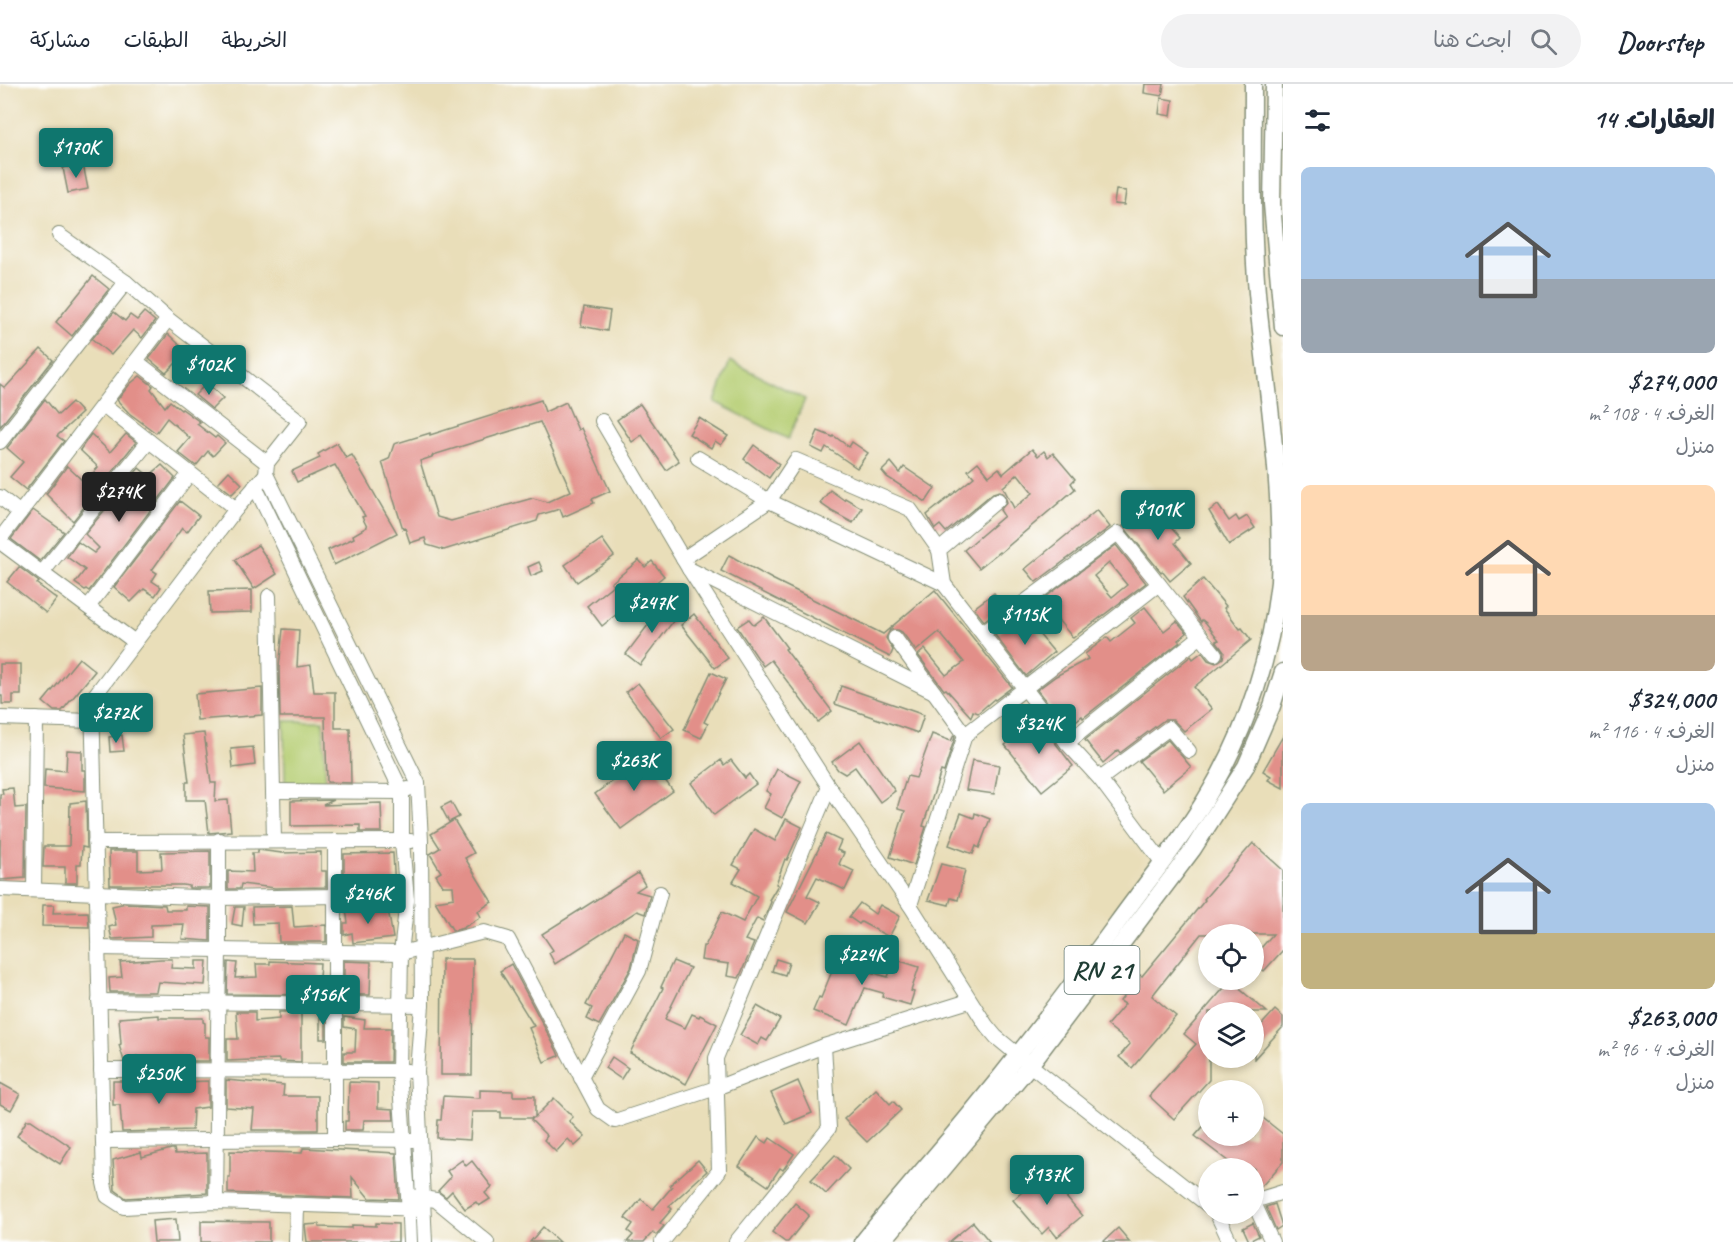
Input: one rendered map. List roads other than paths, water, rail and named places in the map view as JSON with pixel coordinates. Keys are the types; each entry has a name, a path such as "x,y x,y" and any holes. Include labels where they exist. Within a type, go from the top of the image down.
{"main road":[{"name":"RN 21","path":"1024,1060 1212,789 1248,713 1270,637 1280,580 1282,516 1278,456 1258,303 1254,247 1253,84"},
{"path":"1274,84 1272,204 1283,327"},
{"name":"RN 21","path":"873,1241 1024,1060 1193,849 1246,766 1260,736 1283,672"}],"street":[{"path":"59,235 126,282 168,319 300,421 255,486 92,699 104,1183 107,1196 124,1207 216,1202 297,1206 415,1203 436,1200 487,1242"},
{"path":"0,442 126,282"},
{"path":"135,642 0,540 168,319"},
{"path":"136,361 266,468 418,783 421,841 422,1005 417,1071 419,1140 410,1242"},
{"path":"103,405 236,509"},
{"path":"602,421 686,564 829,787 910,905 969,1001 996,1036 1198,1197"},
{"path":"42,573 149,441"},
{"path":"698,458 770,501 944,584 1067,743 1100,779 1162,862"},
{"path":"686,564 770,501 796,460 910,509 939,550 944,584"},
{"path":"88,607 190,473"},
{"path":"255,486 402,792 402,841 406,900 401,953 399,1071 404,1140 415,1203 425,1242"},
{"path":"0,497 20,513"},
{"path":"939,550 998,500"},
{"path":"983,633 1118,533 1215,654"},
{"path":"686,564 934,692"},
{"path":"910,905 965,735 1159,584"},
{"path":"269,596 274,841"},
{"path":"1067,743 1201,636"},
{"path":"895,638 965,735"},
{"path":"0,718 92,721"},
{"path":"34,890 36,719"},
{"path":"1100,779 1169,728 1189,751"},
{"path":"273,791 402,792 418,783"},
{"path":"662,1242 719,1171 716,1058 829,787"},
{"path":"216,1202 219,840"},
{"path":"335,841 335,1139"},
{"path":"95,842 421,841"},
{"path":"0,889 219,898 336,896 406,900"},
{"path":"582,1078 639,971 660,892"},
{"path":"98,948 401,953 484,932 508,939 598,1109 615,1121 717,1088 824,1046 969,1001"},
{"path":"99,1001 422,1005"},
{"path":"736,1242 829,1128 824,1046"},
{"path":"101,1070 417,1071"},
{"path":"103,1141 419,1140"},
{"path":"1264,1198 1283,1191"},
{"path":"296,1242 297,1206"},
{"path":"1222,1224 1230,1242"},
{"path":"1264,1224 1272,1242"}]}
